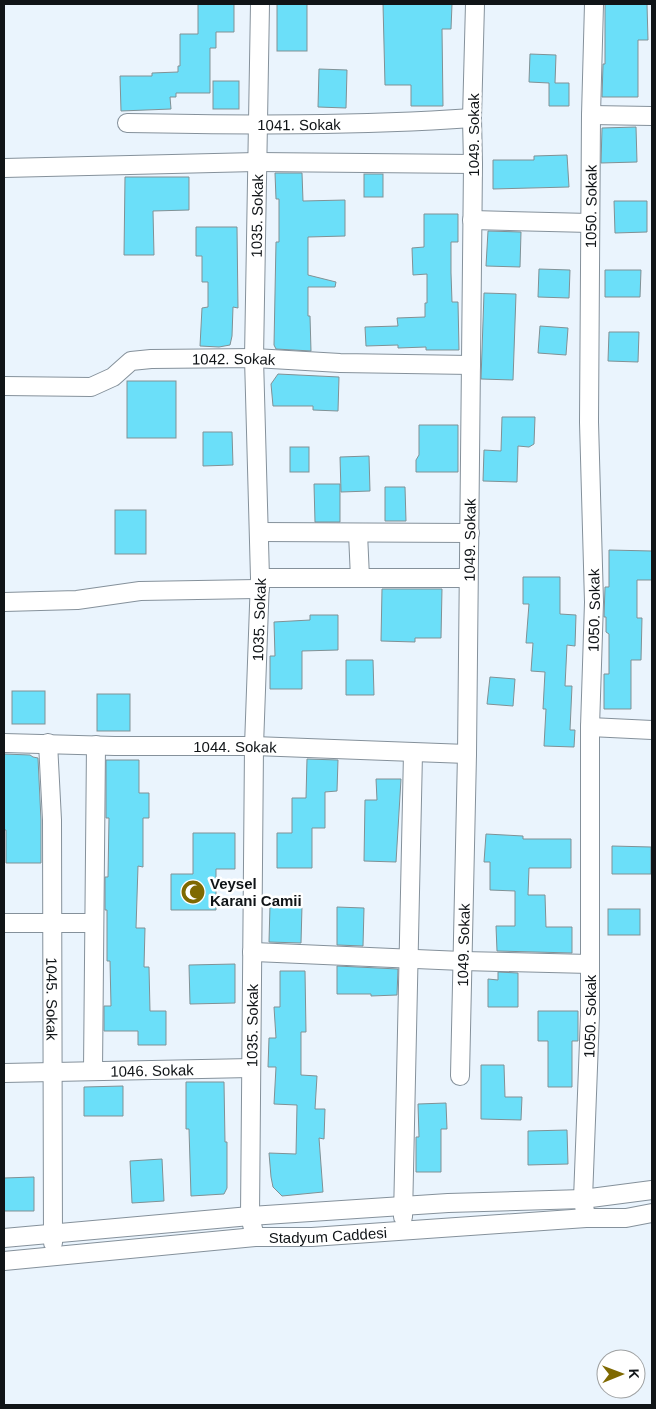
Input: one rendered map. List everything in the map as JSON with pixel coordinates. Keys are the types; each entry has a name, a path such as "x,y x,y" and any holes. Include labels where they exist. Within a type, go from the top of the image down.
{"street":[{"name":"1035. Sokak","path":"255,1237 250,1216 250,1068 254,746 260,583 254,358 260,4"},
{"name":"1049. Sokak","path":"460,1076 468,754 472,118 475,4"},
{"name":"1050. Sokak","path":"586,1218 583,1199 590,1015 590,727 594,602 589,422 591,114 594,4"},
{"path":"591,114 652,116"},
{"name":"1041. Sokak","path":"127,123 257,125 400,123 472,118"},
{"path":"4,168 258,162 473,164"},
{"path":"472,220 590,223"},
{"name":"1042. Sokak","path":"4,386 91,387 113,377 131,361 151,359 254,358 340,363 471,365"},
{"path":"260,532 470,533"},
{"path":"358,533 360,578"},
{"path":"4,602 77,600 140,591 260,583 360,578 468,578"},
{"path":"590,727 652,730"},
{"name":"1044. Sokak","path":"4,743 254,746 468,754"},
{"name":"1045. Sokak","path":"48,743 52,820 53,1256"},
{"path":"93,1071 96,745"},
{"path":"403,1230 412,753"},
{"path":"4,923 94,923"},
{"path":"252,952 462,961 590,964"},
{"name":"1046. Sokak","path":"4,1073 250,1068"},
{"path":"4,1238 250,1216 402,1206 583,1199 652,1190"},
{"name":"Stadyum Caddesi","path":"4,1261 255,1237 312,1237 586,1218 626,1218 652,1213"}],"building":[{"path":"198,4 234,4 234,32 216,32 216,48 210,48 210,93 176,93 176,97 170,97 171,109 121,111 120,76 152,76 152,73 178,72 178,66 180,66 180,34 198,34"},
{"path":"277,4 307,4 307,51 277,51"},
{"path":"383,4 452,4 451,29 442,29 443,106 411,106 411,85 385,85"},
{"path":"605,4 647,4 648,40 638,40 638,97 602,97 603,64 605,64"},
{"path":"530,54 556,55 555,83 569,83 569,106 549,106 549,83 529,82"},
{"path":"319,69 347,70 346,108 318,107"},
{"path":"213,81 239,81 239,109 213,109"},
{"path":"636,127 637,162 601,163 602,128"},
{"path":"567,155 569,187 493,189 493,160 534,160 534,156"},
{"path":"275,173 302,173 303,201 345,200 345,236 308,237 308,275 336,282 335,287 308,287 311,351 276,349 274,345 276,242 279,242 279,199 276,199"},
{"path":"364,174 383,174 383,197 364,197"},
{"path":"125,177 189,177 189,210 153,211 154,255 124,255"},
{"path":"614,201 647,201 647,232 615,233"},
{"path":"424,214 458,214 458,242 451,242 451,273 452,302 458,302 459,350 426,350 426,347 398,348 398,345 366,346 365,327 398,326 397,318 425,317 427,274 413,275 412,248 424,247"},
{"path":"196,227 237,227 238,308 233,307 230,345 219,347 200,346 202,308 208,307 208,282 202,282 202,256 196,256"},
{"path":"488,231 521,232 520,267 486,266"},
{"path":"539,269 570,270 569,298 538,297"},
{"path":"605,270 641,270 640,297 605,297"},
{"path":"484,293 516,294 513,380 481,379"},
{"path":"540,326 568,328 566,355 538,353"},
{"path":"609,332 639,332 638,362 608,361"},
{"path":"278,374 339,377 338,411 313,410 313,406 273,406 271,384"},
{"path":"127,381 176,381 176,438 127,438"},
{"path":"502,417 535,417 534,444 529,447 518,446 517,482 483,481 484,450 501,451"},
{"path":"419,425 458,425 458,472 416,472 416,460 419,455"},
{"path":"203,432 232,432 233,465 203,466"},
{"path":"290,447 309,447 309,472 290,472"},
{"path":"369,456 370,491 341,492 340,457"},
{"path":"314,484 340,484 340,522 315,522"},
{"path":"385,487 405,487 406,521 385,521"},
{"path":"115,510 146,510 146,554 115,554"},
{"path":"609,550 652,551 652,580 637,580 637,618 642,618 641,660 631,660 631,709 604,709 604,674 609,674 609,634 606,632 606,617 604,617 605,587 609,587"},
{"path":"523,577 560,577 560,614 576,615 575,646 567,645 565,686 572,686 570,730 575,730 574,747 544,746 545,672 531,671 533,643 526,643 529,604 523,604"},
{"path":"382,589 442,589 441,638 415,638 415,642 381,641"},
{"path":"310,615 338,615 338,650 302,651 302,689 270,689 270,656 275,656 274,622 310,620"},
{"path":"346,660 373,660 374,695 346,695"},
{"path":"490,677 515,679 513,706 487,704"},
{"path":"12,691 45,691 45,724 12,724"},
{"path":"97,694 130,694 130,731 97,731"},
{"path":"4,754 30,755 38,758 41,863 6,863"},
{"path":"307,759 338,760 337,791 325,792 325,828 312,828 312,868 277,868 277,833 292,833 292,798 306,798"},
{"path":"106,760 139,760 139,793 149,793 149,818 143,818 143,867 138,866 136,928 145,928 144,967 149,967 150,1011 166,1011 166,1045 138,1045 138,1031 104,1031 104,1006 111,1006 110,961 107,961 107,910 105,910 105,877 108,877 109,818 106,818"},
{"path":"376,779 401,779 396,862 364,861 365,800 377,800"},
{"path":"193,833 235,833 235,869 216,869 216,910 171,910 171,874 193,874"},
{"path":"486,834 523,836 523,839 571,839 571,868 529,868 528,895 545,895 546,927 572,927 572,953 497,951 496,926 515,926 515,891 490,890 490,862 484,862"},
{"path":"612,846 651,847 651,874 612,874"},
{"path":"270,905 302,906 301,943 269,942"},
{"path":"337,907 364,908 363,946 337,945"},
{"path":"608,909 640,909 640,935 608,935"},
{"path":"235,964 235,1003 190,1004 189,965"},
{"path":"337,966 398,969 397,995 337,994"},
{"path":"280,971 305,971 306,1032 301,1032 301,1075 317,1076 315,1109 325,1109 324,1139 319,1138 323,1192 282,1196 273,1187 271,1177 269,1153 296,1154 297,1105 274,1104 276,1067 268,1067 269,1038 276,1038 274,1007 280,1007"},
{"path":"498,972 518,973 518,1007 488,1007 488,979 498,980"},
{"path":"538,1011 578,1011 578,1041 572,1041 572,1087 548,1087 548,1041 538,1041"},
{"path":"481,1065 504,1065 505,1097 522,1097 521,1120 481,1119"},
{"path":"186,1082 224,1082 227,1188 224,1194 191,1196 189,1129 186,1129"},
{"path":"123,1086 123,1116 84,1116 84,1087"},
{"path":"446,1103 447,1129 441,1129 441,1172 416,1172 416,1137 419,1137 418,1104"},
{"path":"567,1130 568,1164 528,1165 528,1131"},
{"path":"162,1159 164,1201 132,1203 130,1161"},
{"path":"34,1177 34,1211 4,1211 4,1178"}],"place":[{"name":"Veysel Karani Camii","path":"193,892"}]}
